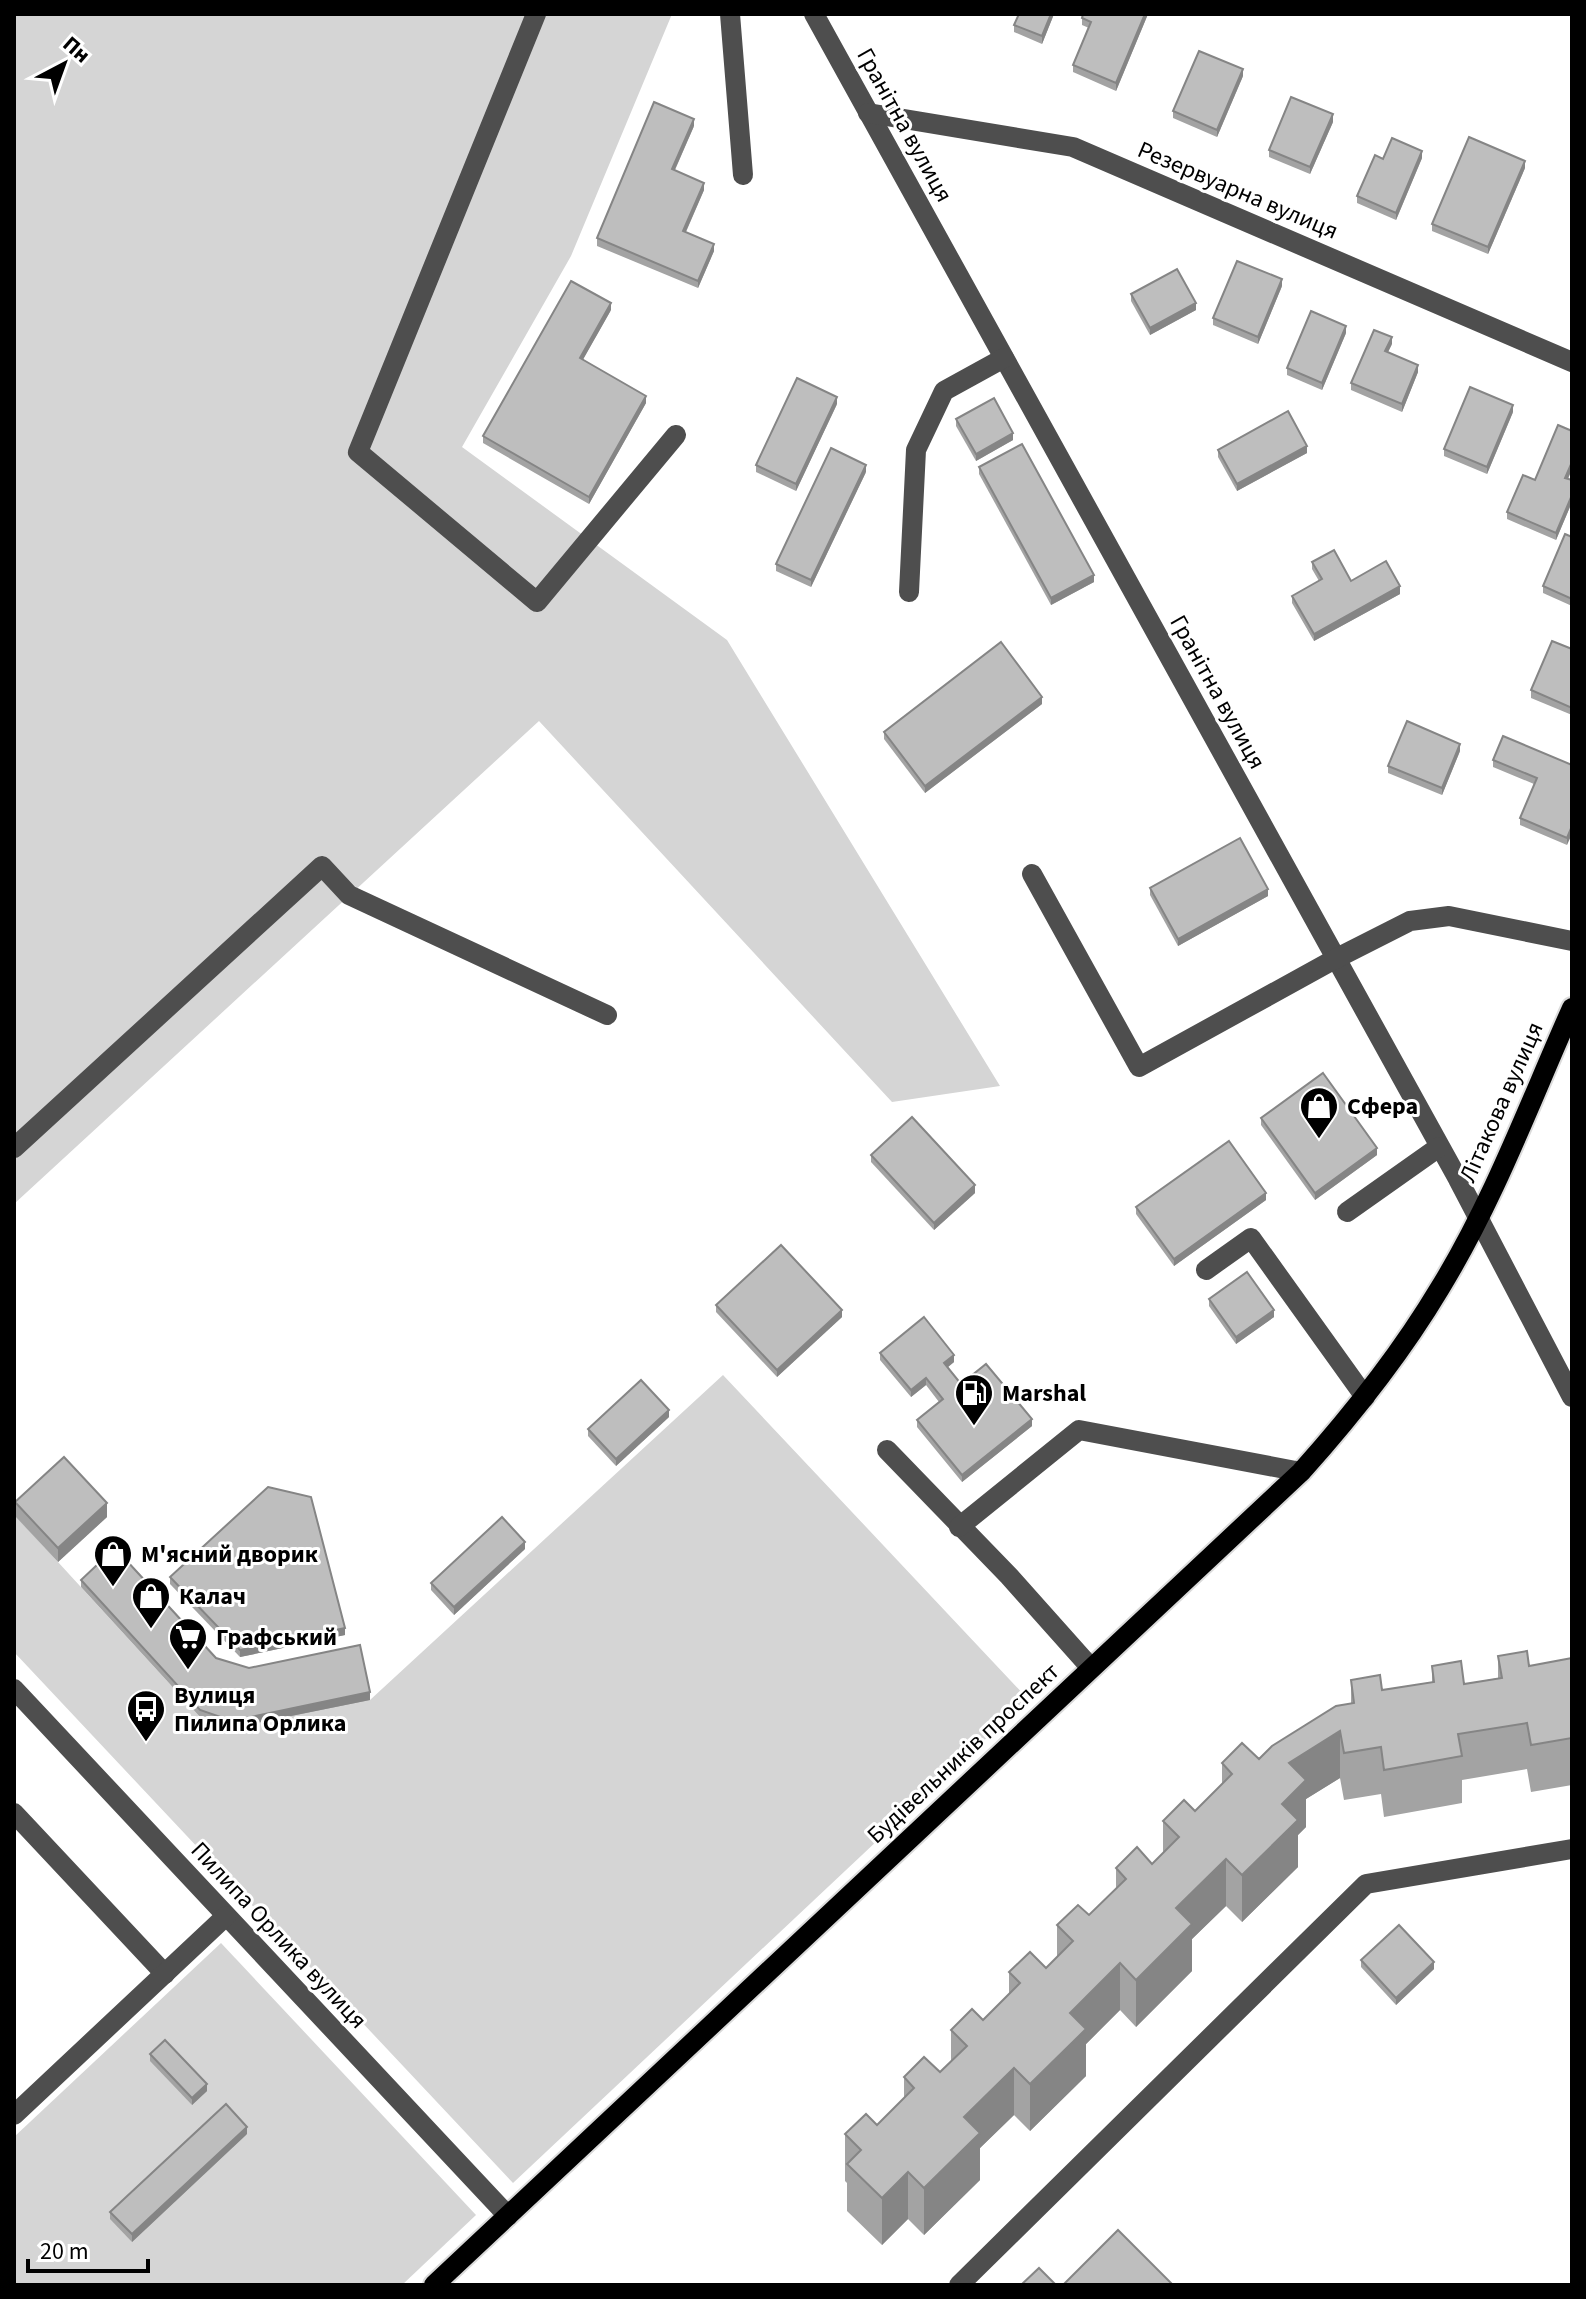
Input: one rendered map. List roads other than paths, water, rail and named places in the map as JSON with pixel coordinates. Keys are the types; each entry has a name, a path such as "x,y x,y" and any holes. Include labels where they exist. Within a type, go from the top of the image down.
{"main road":[{"name":"Літакова вулиця","path":"1478,1218 1572,1008"},
{"name":"Будівельників проспект","path":"434,2285 1301,1472 1400,1352 1442,1286 1478,1218"}],"street":[{"path":"536,14 358,452 537,602 676,435"},
{"path":"730,14 743,175"},
{"name":"Гранітна вулиця","path":"814,14 1478,1218 1572,1397"},
{"name":"Резервуарна вулиця","path":"868,113 1073,147 1572,362"},
{"path":"909,592 916,450 944,391 1004,358"},
{"path":"14,1148 322,866 349,895 607,1015"},
{"path":"1032,874 1139,1067 1410,921 1449,916 1572,941"},
{"path":"1347,1212 1439,1147"},
{"path":"1206,1270 1251,1238 1365,1397"},
{"path":"959,1527 1079,1430 1301,1472"},
{"path":"887,1450 1009,1576 1091,1668"},
{"name":"Пилипа Орлика вулиця","path":"14,1689 508,2216"},
{"path":"14,1813 165,1974"},
{"path":"959,2285 1366,1884 1572,1849"},
{"path":"14,2115 226,1916"}],"place":[{"name":"Сфера","path":"1319,1140"},
{"name":"Marshal","path":"974,1427"},
{"name":"М'ясний дворик","path":"113,1588"},
{"name":"Калач","path":"151,1630"},
{"name":"Графський","path":"188,1671"},
{"name":"Вулиця Пилипа Орлика","path":"146,1743"}]}
